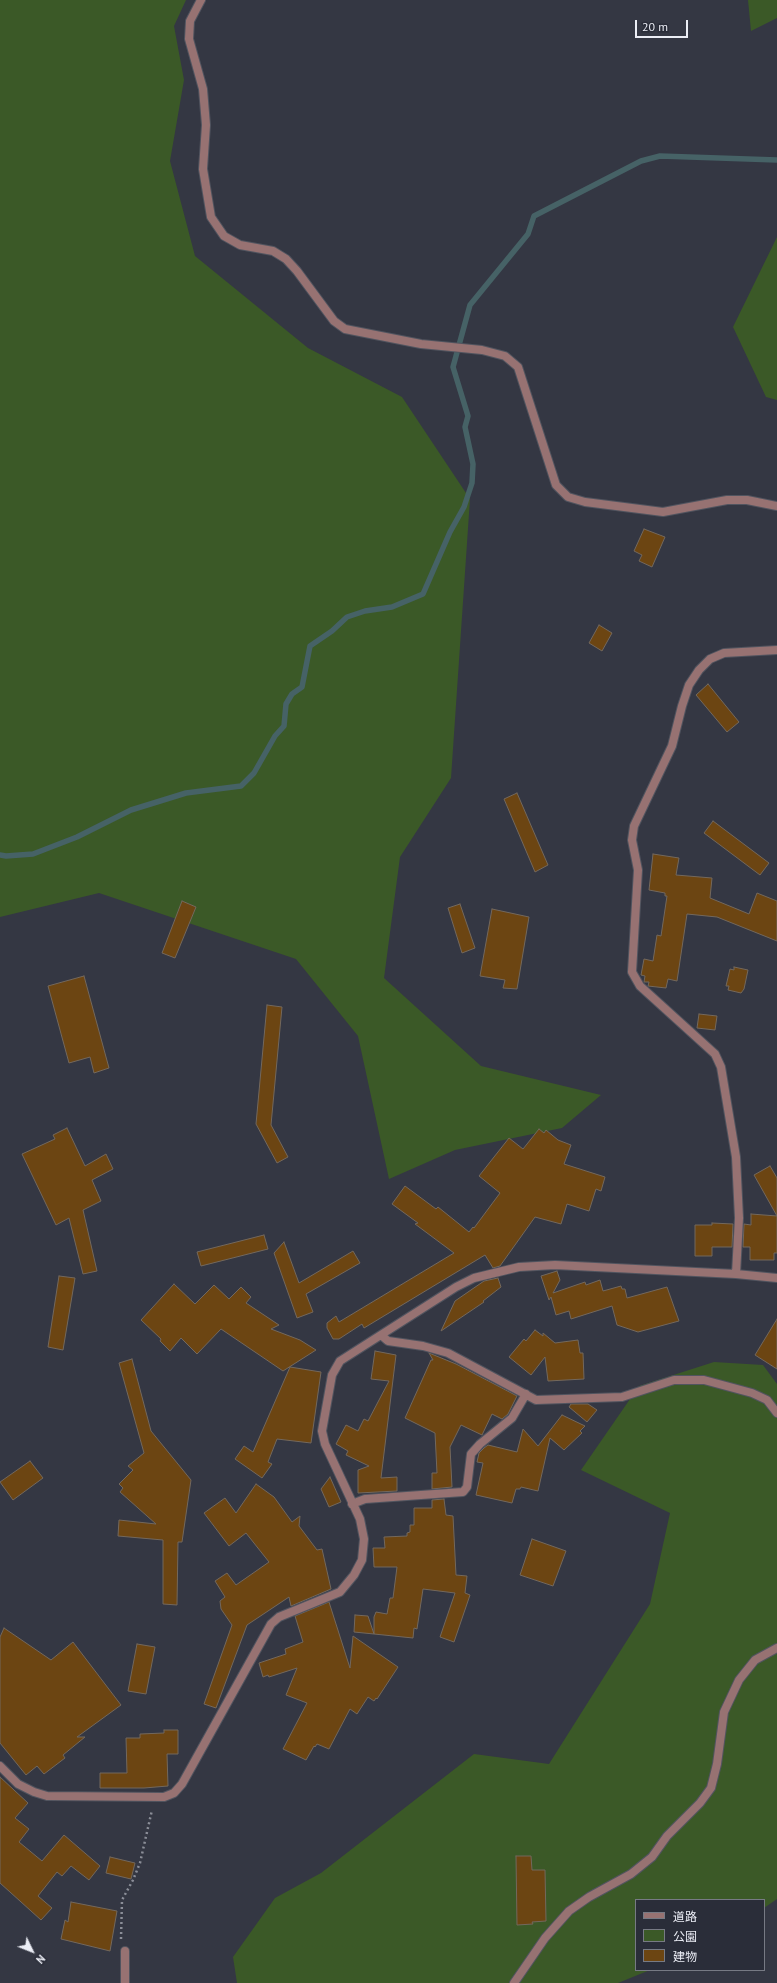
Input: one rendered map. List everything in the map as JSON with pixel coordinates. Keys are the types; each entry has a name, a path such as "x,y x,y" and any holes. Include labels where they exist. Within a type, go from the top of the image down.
{"street":[{"path":"201,0 190,21 189,39 203,89 206,125 203,169 211,216 224,236 240,245 273,251 286,259 297,270 334,321 345,329 421,344 482,350 505,356 518,367 556,485 568,497 585,502 663,512 726,500 747,500 777,506"},
{"path":"736,1274 739,1218 736,1157 721,1067 715,1054 640,986 632,972 638,870 632,840 634,826 672,746 689,685 699,670 710,659 724,653 777,650"},
{"path":"0,1766 18,1784 34,1792 48,1796 164,1796 174,1793 182,1784 271,1624 279,1616 340,1592 354,1575 362,1560 364,1539 360,1519 325,1444 322,1431 332,1374 340,1361 456,1287 474,1278 519,1266 555,1265 736,1274 777,1278"},
{"path":"381,1335 388,1341 424,1346 448,1353 536,1400 622,1397 674,1380 704,1380 752,1393 767,1400 777,1413"},
{"path":"352,1504 365,1498 463,1492 467,1487 471,1454 480,1444 512,1418 526,1394"},
{"path":"514,1983 545,1938 569,1911 631,1874 652,1857 667,1836 700,1803 711,1788 717,1764 724,1712 739,1680 755,1660 777,1648"},
{"path":"125,1951 125,1983"}],"path":[{"path":"125,1951 121,1943 122,1900 140,1863 155,1796"}],"green space":[{"path":"0,0 186,0 174,26 184,80 170,161 195,256 308,348 402,397 470,499 451,778 400,857 384,978 481,1066 601,1095 562,1128 455,1150 389,1179 358,1036 296,959 99,893 0,917"},
{"path":"748,0 777,0 777,18 751,31"},
{"path":"777,237 777,400 766,397 733,327"},
{"path":"714,1362 763,1365 777,1384 777,1899 765,1907 765,1899 635,1899 635,1971 648,1971 618,1983 237,1983 233,1957 275,1898 321,1873 474,1754 549,1764 650,1604 670,1513 581,1470 639,1386"}],"building":[{"path":"644,529 665,537 652,567 639,561 642,555 634,551"},
{"path":"599,625 612,633 602,651 589,643"},
{"path":"708,684 739,722 727,732 696,695"},
{"path":"517,793 548,865 535,872 504,799"},
{"path":"713,821 769,863 760,875 704,833"},
{"path":"653,854 679,858 676,875 712,878 710,898 749,914 757,893 777,901 777,941 717,917 687,914 677,981 668,979 666,988 648,986 649,982 644,982 645,976 641,975 644,959 653,961 657,935 661,936 667,896 665,896 665,893 649,890"},
{"path":"182,901 196,907 175,958 162,953"},
{"path":"460,904 475,948 462,953 448,908"},
{"path":"492,909 529,917 517,989 503,988 505,980 480,976"},
{"path":"734,967 748,970 744,989 741,993 728,990 729,986 726,986 730,969 734,970"},
{"path":"84,976 109,1068 94,1073 90,1057 69,1063 48,986"},
{"path":"267,1005 282,1007 271,1125 288,1157 277,1163 256,1124"},
{"path":"699,1014 717,1016 715,1030 697,1028"},
{"path":"67,1128 85,1166 106,1154 113,1169 92,1180 101,1201 83,1210 97,1271 83,1274 69,1218 56,1225 22,1154 55,1139 53,1135"},
{"path":"539,1129 544,1133 546,1130 558,1140 571,1145 564,1164 605,1177 601,1191 596,1189 589,1211 567,1204 561,1224 535,1217 500,1266 493,1268 485,1255 364,1328 362,1324 339,1339 333,1339 327,1328 327,1323 336,1316 339,1322 454,1253 415,1224 418,1223 392,1204 405,1186 436,1209 438,1207 469,1232 473,1227 474,1228 500,1193 479,1176 509,1138 523,1149"},
{"path":"770,1166 777,1178 777,1216 754,1175"},
{"path":"751,1214 777,1216 777,1253 774,1253 774,1260 750,1260 750,1247 743,1247 744,1224 751,1225"},
{"path":"712,1223 733,1224 732,1247 712,1247 712,1256 695,1256 695,1225 712,1225"},
{"path":"264,1235 268,1249 201,1266 197,1252"},
{"path":"284,1242 299,1283 353,1251 360,1263 306,1294 313,1312 297,1318 274,1253"},
{"path":"557,1271 560,1280 553,1293 585,1282 586,1285 600,1280 603,1291 621,1286 622,1289 625,1289 627,1298 667,1287 679,1321 638,1332 617,1325 612,1306 571,1319 569,1311 556,1315 551,1297 549,1300 541,1276"},
{"path":"59,1276 75,1278 63,1350 48,1347"},
{"path":"498,1278 501,1287 483,1301 484,1302 441,1331 455,1301 484,1281"},
{"path":"174,1284 195,1304 214,1285 229,1299 241,1287 251,1297 246,1303 279,1325 271,1329 300,1340 316,1350 283,1371 221,1329 197,1354 181,1338 170,1351 160,1341 161,1339 141,1320"},
{"path":"777,1319 777,1369 755,1355"},
{"path":"535,1330 543,1336 543,1333 555,1343 578,1340 580,1353 583,1353 584,1379 548,1381 545,1357 531,1375 509,1357 524,1339 526,1341"},
{"path":"375,1351 396,1355 381,1478 397,1477 397,1491 358,1493 358,1470 369,1466 346,1455 348,1451 336,1444 346,1425 358,1431 364,1419 368,1421 389,1381 371,1379"},
{"path":"429,1353 456,1364 517,1396 508,1414 502,1419 492,1414 482,1435 461,1425 450,1447 452,1487 432,1489 432,1473 437,1473 435,1433 405,1418 431,1360 433,1360"},
{"path":"132,1359 151,1431 191,1480 182,1542 178,1542 177,1605 163,1604 163,1540 118,1536 119,1520 156,1524 120,1492 123,1488 119,1484 133,1470 128,1466 144,1453 119,1363"},
{"path":"290,1367 321,1372 311,1443 277,1439 268,1462 272,1464 262,1478 235,1459 244,1446 253,1452"},
{"path":"571,1404 588,1404 597,1410 587,1422 569,1407"},
{"path":"562,1415 585,1426 580,1431 582,1433 564,1450 550,1438 538,1491 521,1487 520,1489 516,1489 512,1503 476,1495 483,1463 477,1462 479,1453 484,1448 488,1445 517,1452 523,1429 538,1446"},
{"path":"30,1461 43,1478 13,1500 0,1482"},
{"path":"330,1477 341,1502 329,1507 321,1489"},
{"path":"256,1484 274,1497 292,1522 300,1516 299,1526 317,1550 322,1549 331,1589 291,1606 289,1597 247,1625 216,1708 204,1704 232,1625 221,1609 220,1601 225,1597 215,1581 227,1573 236,1585 269,1562 246,1533 229,1546 204,1513 225,1498 236,1513"},
{"path":"444,1499 446,1515 453,1516 456,1575 467,1576 465,1593 470,1595 454,1642 440,1637 455,1593 423,1589 417,1629 414,1628 413,1638 374,1634 374,1617 376,1612 387,1614 390,1598 393,1598 397,1567 374,1567 373,1548 385,1548 384,1537 407,1536 407,1533 410,1532 410,1525 414,1525 414,1508 432,1508 432,1500"},
{"path":"532,1539 566,1551 553,1586 520,1575"},
{"path":"329,1602 350,1668 353,1636 398,1667 377,1699 376,1698 374,1701 368,1697 357,1714 350,1709 329,1749 317,1744 315,1747 314,1746 306,1760 283,1749 307,1703 286,1695 297,1668 269,1677 268,1675 263,1677 259,1663 286,1654 285,1649 303,1642 295,1616"},
{"path":"355,1615 368,1616 374,1634 354,1632"},
{"path":"4,1628 51,1660 73,1642 121,1705 77,1737 85,1737 63,1755 65,1758 44,1774 37,1766 26,1775 0,1743 0,1637"},
{"path":"137,1644 155,1647 146,1694 128,1691"},
{"path":"164,1730 178,1730 178,1754 167,1754 168,1786 144,1788 100,1788 100,1773 127,1773 126,1738 140,1738 140,1734 164,1733"},
{"path":"0,1777 28,1803 15,1818 29,1829 19,1842 42,1861 64,1835 100,1866 89,1880 71,1866 62,1876 57,1872 38,1896 52,1908 41,1920 0,1883"},
{"path":"516,1856 531,1856 532,1870 545,1870 546,1921 517,1925"},
{"path":"110,1857 135,1863 131,1879 106,1873"},
{"path":"71,1902 117,1911 110,1951 61,1939 65,1920 68,1922"}],"waterway":[{"path":"0,855 33,854 77,837 131,810 186,793 241,786 254,773 275,736 284,726 286,704 292,694 302,687 310,646 332,631 347,617 365,611 392,607 423,594 450,532 464,507 472,483 473,464 465,427 468,416 453,367 470,305 528,234 534,216 641,161 660,156 777,160"}]}
